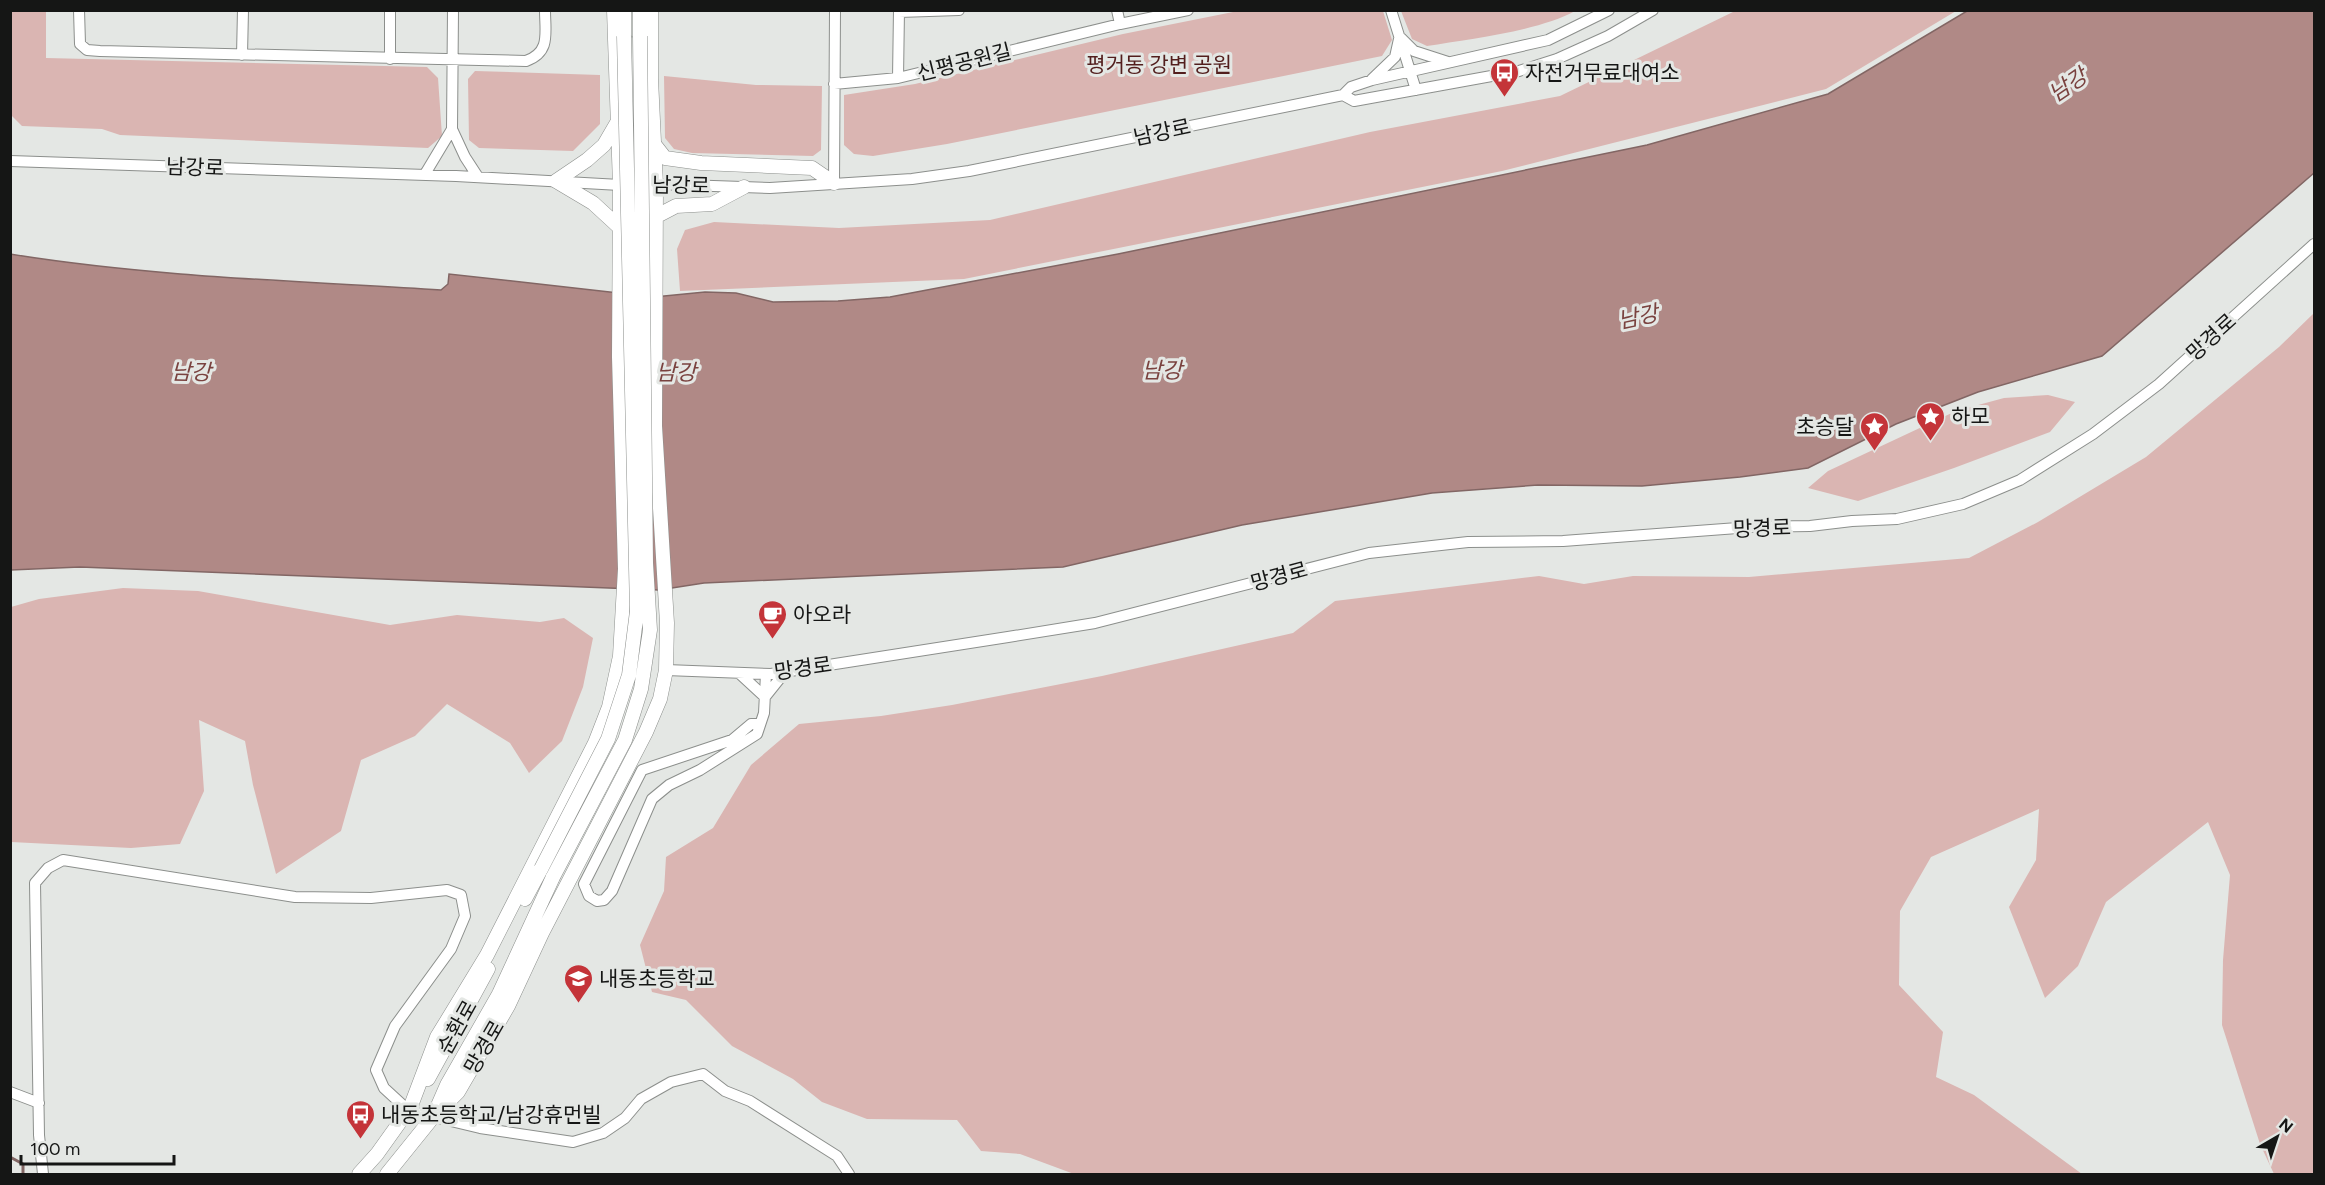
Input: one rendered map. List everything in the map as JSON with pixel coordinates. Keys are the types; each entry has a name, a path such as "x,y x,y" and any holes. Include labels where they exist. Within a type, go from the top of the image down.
{"main road":[{"path":"409,1111 437,1037 487,955 595,743 609,707 620,656 625,570 619,357 620,184 614,10"},
{"path":"547,873 608,739 629,675 637,611 624,10"},
{"path":"547,873 625,740 641,689 650,630 646,563 640,10"},
{"path":"620,656 666,670 667,623 655,426 656,184 651,10"},
{"path":"618,121 604,145 556,181 593,203 618,226"},
{"path":"654,144 665,158 701,163 812,168 834,183"},
{"path":"655,218 676,206 712,204 744,187"},
{"name":"망경로","path":"433,1117 458,1092 508,1006 542,933 646,732 660,699 666,670"},
{"name":"순환로","path":"359,1174 409,1111 547,873"},
{"name":"순환로","path":"387,1174 433,1117 447,1085 500,994 547,873"}],"street":[{"path":"79,10 80,44 87,50 526,61 535,58 545,46 545,10"},
{"path":"242,55 243,10"},
{"path":"390,10 390,59"},
{"path":"453,10 452,129 465,157 478,177"},
{"path":"834,183 835,10"},
{"path":"898,78 899,11 959,10"},
{"path":"1117,10 1120,24"},
{"name":"신평공원길","path":"834,84 898,78 1120,24 1188,10"},
{"path":"1391,10 1416,90"},
{"name":"남강로","path":"10,161 770,188 912,179 969,171 1343,95 1351,87 1372,80 1548,40 1609,10"},
{"name":"남강로","path":"1343,95 1354,101 1519,71 1557,59 1608,36 1653,10"},
{"path":"1399,36 1414,51 1448,62"},
{"path":"1372,80 1395,57 1399,36"},
{"path":"425,174 452,129"},
{"name":"망경로","path":"666,670 766,674 785,672 1095,623 1369,554 1468,542 1563,541 1897,519 1963,504 2020,480 2093,434 2159,384 2314,244"},
{"path":"765,697 785,672"},
{"path":"739,673 765,697"},
{"path":"760,724 751,724 732,740 642,770 584,884 589,896 597,901 604,900 612,891 652,799 669,785 700,770 757,734 764,713 766,674"},
{"path":"43,1174 39,1103 34,883 48,868 63,860 295,897 371,898 447,890 461,895 465,916 451,949 395,1026 376,1070 384,1088 409,1111 480,1128 573,1142 603,1133 625,1118 641,1099 671,1082 703,1074 725,1091 750,1101 837,1156 849,1174"},
{"path":"10,1092 39,1103"}],"green space":[{"path":"10,11 46,11 46,58 427,67 438,78 442,136 428,148 120,135 102,129 22,126 11,115"},
{"name":"평거동 강변 공원","path":"1238,11 1383,11 1392,40 1382,56 947,144 873,156 854,154 844,145 844,95 915,84 1123,34"},
{"path":"1401,11 1575,11 1543,24 1523,29 1427,46 1412,39"},
{"path":"1735,11 1956,11 1826,89 1502,171 964,279 680,291 677,249 685,230 714,222 839,228 990,220 1370,132 1560,96"},
{"path":"475,71 600,75 600,124 573,151 479,148 469,140 468,79"},
{"path":"664,76 756,85 822,86 821,150 813,156 692,153 674,149 665,138"},
{"path":"2314,313 2314,1174 2274,1174 2260,1144 2222,1025 2223,960 2230,875 2208,822 2106,902 2078,966 2045,998 2009,907 2036,860 2039,809 1931,857 1900,911 1899,985 1943,1032 1936,1077 1974,1095 2082,1174 1074,1174 1020,1154 981,1151 957,1120 867,1119 822,1102 793,1079 732,1046 686,1000 652,992 640,945 664,891 666,857 713,828 751,765 799,724 881,716 952,705 1102,676 1293,633 1335,601 1539,576 1584,584 1633,576 1749,577 1969,558 2038,522 2146,457 2279,347"},
{"path":"2048,395 2075,402 2050,432 1858,501 1808,488 1828,471 1956,411 2004,398"},
{"path":"123,588 198,591 390,625 457,615 540,622 564,618 593,638 583,687 562,741 529,773 510,743 447,704 415,736 361,760 341,831 276,874 253,785 245,741 199,720 204,791 180,844 131,848 11,842 11,607 39,599"}],"water":[{"name":"남강","path":"1967,11 2314,11 2314,173 2102,356 1978,392 1896,424 1808,468 1642,486 1538,485 1432,493 1242,525 1063,567 704,583 659,590 80,567 11,570 10,254 171,273 441,290 448,284 449,274 654,297 705,292 736,293 773,302 890,297 1118,254 1647,145 1828,94"}],"waterway":[{"path":"10,1157 23,1164 23,1174"}],"place":[{"name":"자전거무료대여소","path":"1504,98"},
{"name":"하모","path":"1930,442"},
{"name":"초승달","path":"1875,452"},
{"name":"아오라","path":"772,640"},
{"name":"내동초등학교","path":"578,1004"},
{"name":"내동초등학교/남강휴먼빌","path":"360,1140"}]}
